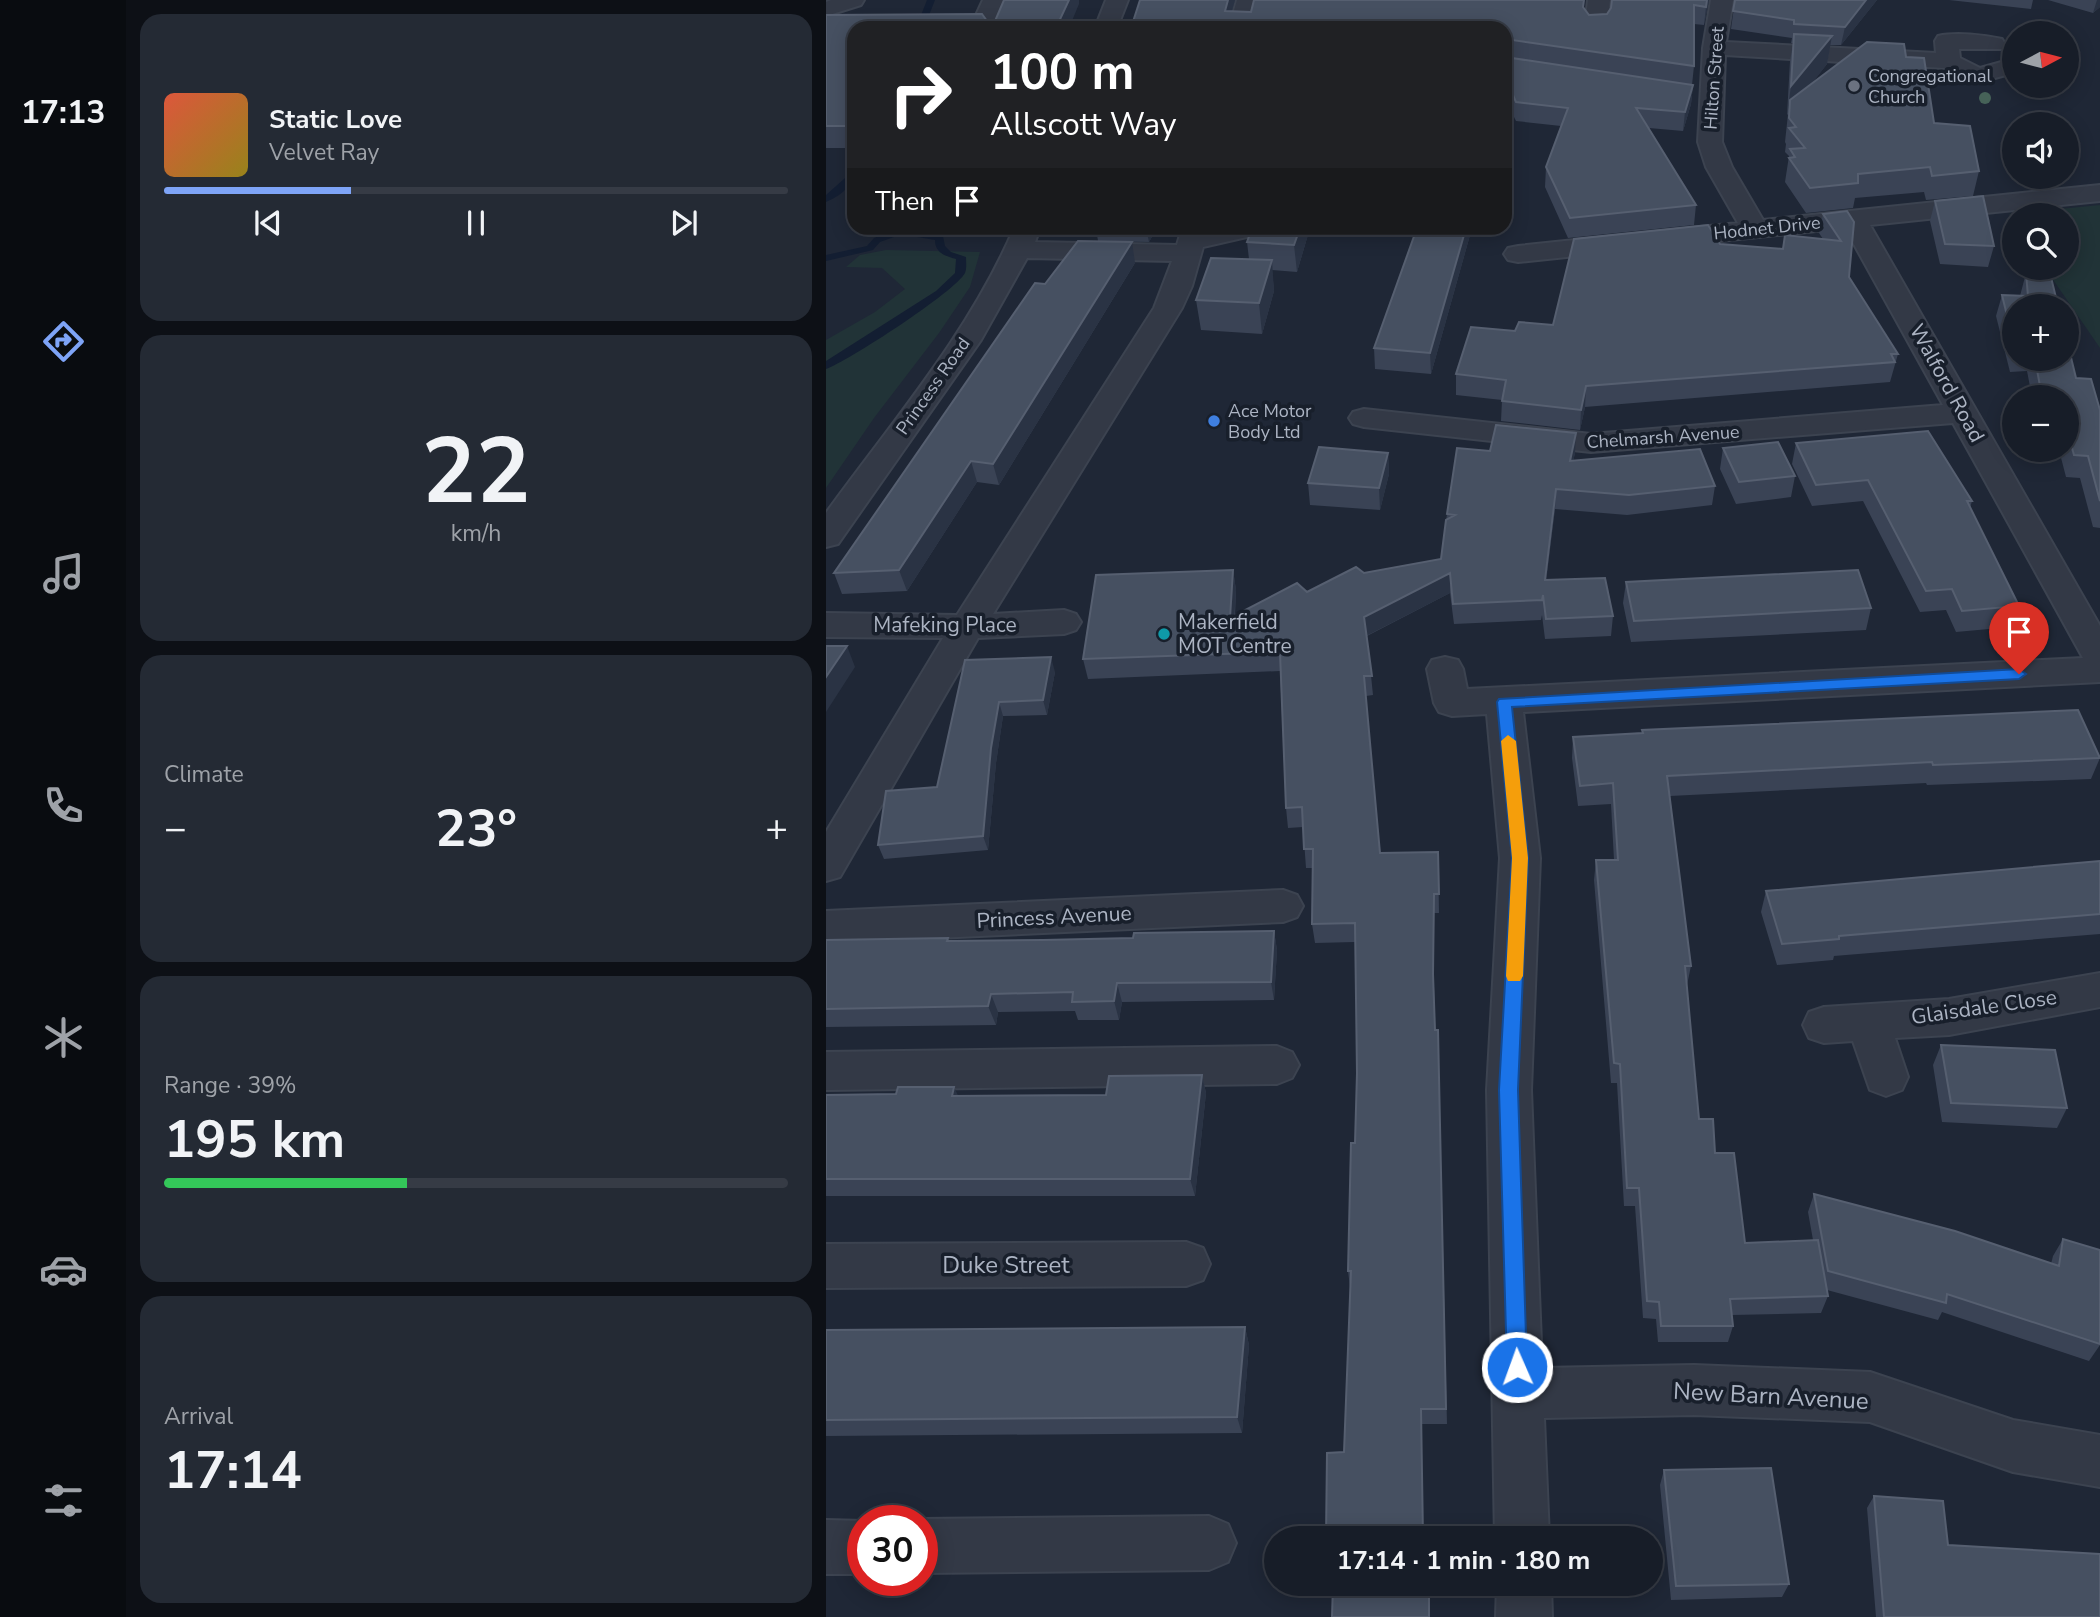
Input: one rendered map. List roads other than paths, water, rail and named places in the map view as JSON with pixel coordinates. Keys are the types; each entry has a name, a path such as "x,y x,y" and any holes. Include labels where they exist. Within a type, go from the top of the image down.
{"street":[{"path":"826,9 853,0"},
{"path":"984,21 995,0"},
{"path":"1109,21 1117,0"},
{"path":"1242,21 1248,0"},
{"path":"1596,26 1599,0"},
{"name":"Hilton Street","path":"1722,0 1714,48 1700,96 1710,142 1719,167 1755,229"},
{"path":"1961,73 1946,41 1994,44"},
{"path":"1714,48 1961,73 2002,68"},
{"name":"Hodnet Drive","path":"1518,252 2100,193"},
{"name":"Walford Road","path":"1854,220 2100,657"},
{"path":"1023,239 1192,240 1217,235"},
{"name":"Princess Road","path":"826,536 967,340 1023,239"},
{"path":"826,866 967,627 1168,308 1192,240"},
{"name":"Chelmarsh Avenue","path":"1364,418 1591,443 1963,413"},
{"name":"Mafeking Place","path":"826,625 967,627 1064,622"},
{"path":"1445,669 1452,704 2100,670"},
{"path":"1504,702 1520,858 1508,1090 1522,1526"},
{"name":"Princess Avenue","path":"826,928 1283,906"},
{"name":"Glaisdale Close","path":"1824,1025 1949,1017 2100,990"},
{"path":"1868,1021 1886,1077"},
{"path":"826,1072 1277,1065"},
{"name":"Duke Street","path":"826,1266 1186,1264"},
{"name":"New Barn Avenue","path":"1518,1394 1694,1390 1870,1397 2013,1446 2100,1461"},
{"path":"938,1546 1209,1544"},
{"path":"826,1547 847,1547"},
{"path":"1524,1596 1524,1617"}],"waterway":[{"path":"923,21 931,0"},
{"path":"826,199 847,182"},
{"path":"826,258 870,248 877,240 890,235"},
{"path":"826,366 899,321 953,282 960,273 961,257 948,254 940,247 940,238 923,235"}],"place":[{"name":"Congregational Church","path":"1854,86"},
{"name":"Ace Motor Body Ltd","path":"1214,421"},
{"name":"Makerfield MOT Centre","path":"1164,634"}]}
